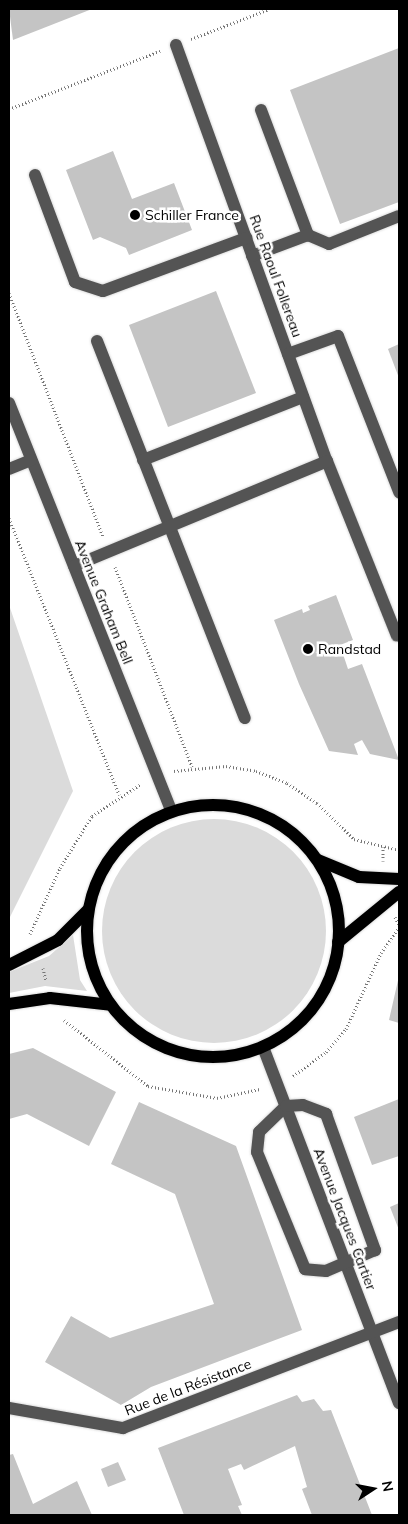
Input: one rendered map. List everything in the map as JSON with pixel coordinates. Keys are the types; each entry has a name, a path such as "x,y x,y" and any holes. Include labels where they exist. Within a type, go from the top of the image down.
{"main road":[{"path":"216,805 261,814 288,829 318,860 338,912 338,942 330,978 314,1006 292,1030 263,1047 232,1056 198,1057 164,1048 135,1030 111,1005 95,976 87,944 88,910 98,878 116,849 141,827 171,811 216,805"},
{"path":"318,860 359,876 399,878"},
{"path":"338,942 399,892"},
{"path":"9,965 39,952 58,940 88,910"},
{"path":"9,1004 50,998 111,1005"}],"street":[{"name":"Rue Raoul Follereau","path":"176,45 303,397 397,636"},
{"path":"261,110 308,235"},
{"path":"35,175 75,282 103,292 246,238"},
{"path":"252,256 308,235 329,244 399,216"},
{"path":"288,354 338,336 399,492"},
{"path":"98,341 169,528 245,718"},
{"path":"143,460 303,397"},
{"name":"Avenue Graham Bell","path":"9,403 171,811"},
{"path":"9,468 31,460"},
{"path":"74,566 327,461"},
{"name":"Avenue Jacques Cartier","path":"263,1047 399,1403"},
{"path":"303,1105 326,1114 375,1250 347,1265 326,1271 305,1269 257,1152 259,1132 286,1106 303,1105"},
{"name":"Rue de la Résistance","path":"9,1408 123,1428 399,1322"}],"path":[{"path":"9,109 269,9"},
{"path":"9,293 192,767"},
{"path":"9,518 119,795"},
{"path":"399,850 354,839 317,803 287,783 226,766 192,767 157,776 119,795 92,816 60,868 29,932 39,952 50,998 48,1016 69,1022 105,1056 148,1086 217,1098 277,1084 303,1072 346,1029 381,953 399,927"}],"shaded area":[{"path":"9,605 73,791 9,919"},
{"path":"214,819 236,821 267,832 293,852 313,878 324,909 326,931 324,953 313,984 293,1010 267,1030 236,1041 214,1043 192,1041 161,1030 135,1010 115,984 104,953 102,931 104,909 115,878 135,852 161,832 192,821"},
{"path":"73,935 80,980 87,991 45,986 9,993 9,972 49,956"}],"building":[{"path":"9,9 92,9 13,40"},
{"path":"399,48 399,202 340,224 290,90"},
{"name":"Schiller France","path":"113,151 132,199 174,183 192,230 129,255 126,248 100,237 93,240 66,170"},
{"path":"216,291 256,393 168,427 129,325"},
{"path":"399,344 399,378 388,349"},
{"path":"336,595 353,640 340,645 348,669 362,664 399,760 370,754 362,740 354,744 358,755 329,751 299,684 274,620 302,609 303,613 310,610 308,606"},
{"path":"399,976 399,1023 389,1020"},
{"path":"33,1048 116,1092 89,1146 27,1114 9,1119 9,1054"},
{"path":"399,1099 399,1156 372,1165 354,1117"},
{"path":"139,1102 236,1146 302,1330 151,1387 121,1405 45,1362 71,1316 110,1338 214,1304 175,1194 111,1164"},
{"path":"399,1203 399,1230 390,1207"},
{"path":"297,1395 302,1402 314,1399 323,1411 331,1410 372,1515 312,1515 302,1489 307,1487 295,1446 244,1470 241,1464 228,1469 242,1505 238,1506 242,1515 184,1515 158,1448"},
{"path":"13,1454 33,1504 77,1481 92,1515 9,1515 9,1455"},
{"path":"118,1462 126,1480 108,1487 101,1469"}],"place":[{"name":"Schiller France","path":"135,215"},
{"name":"Randstad","path":"308,649"}]}
